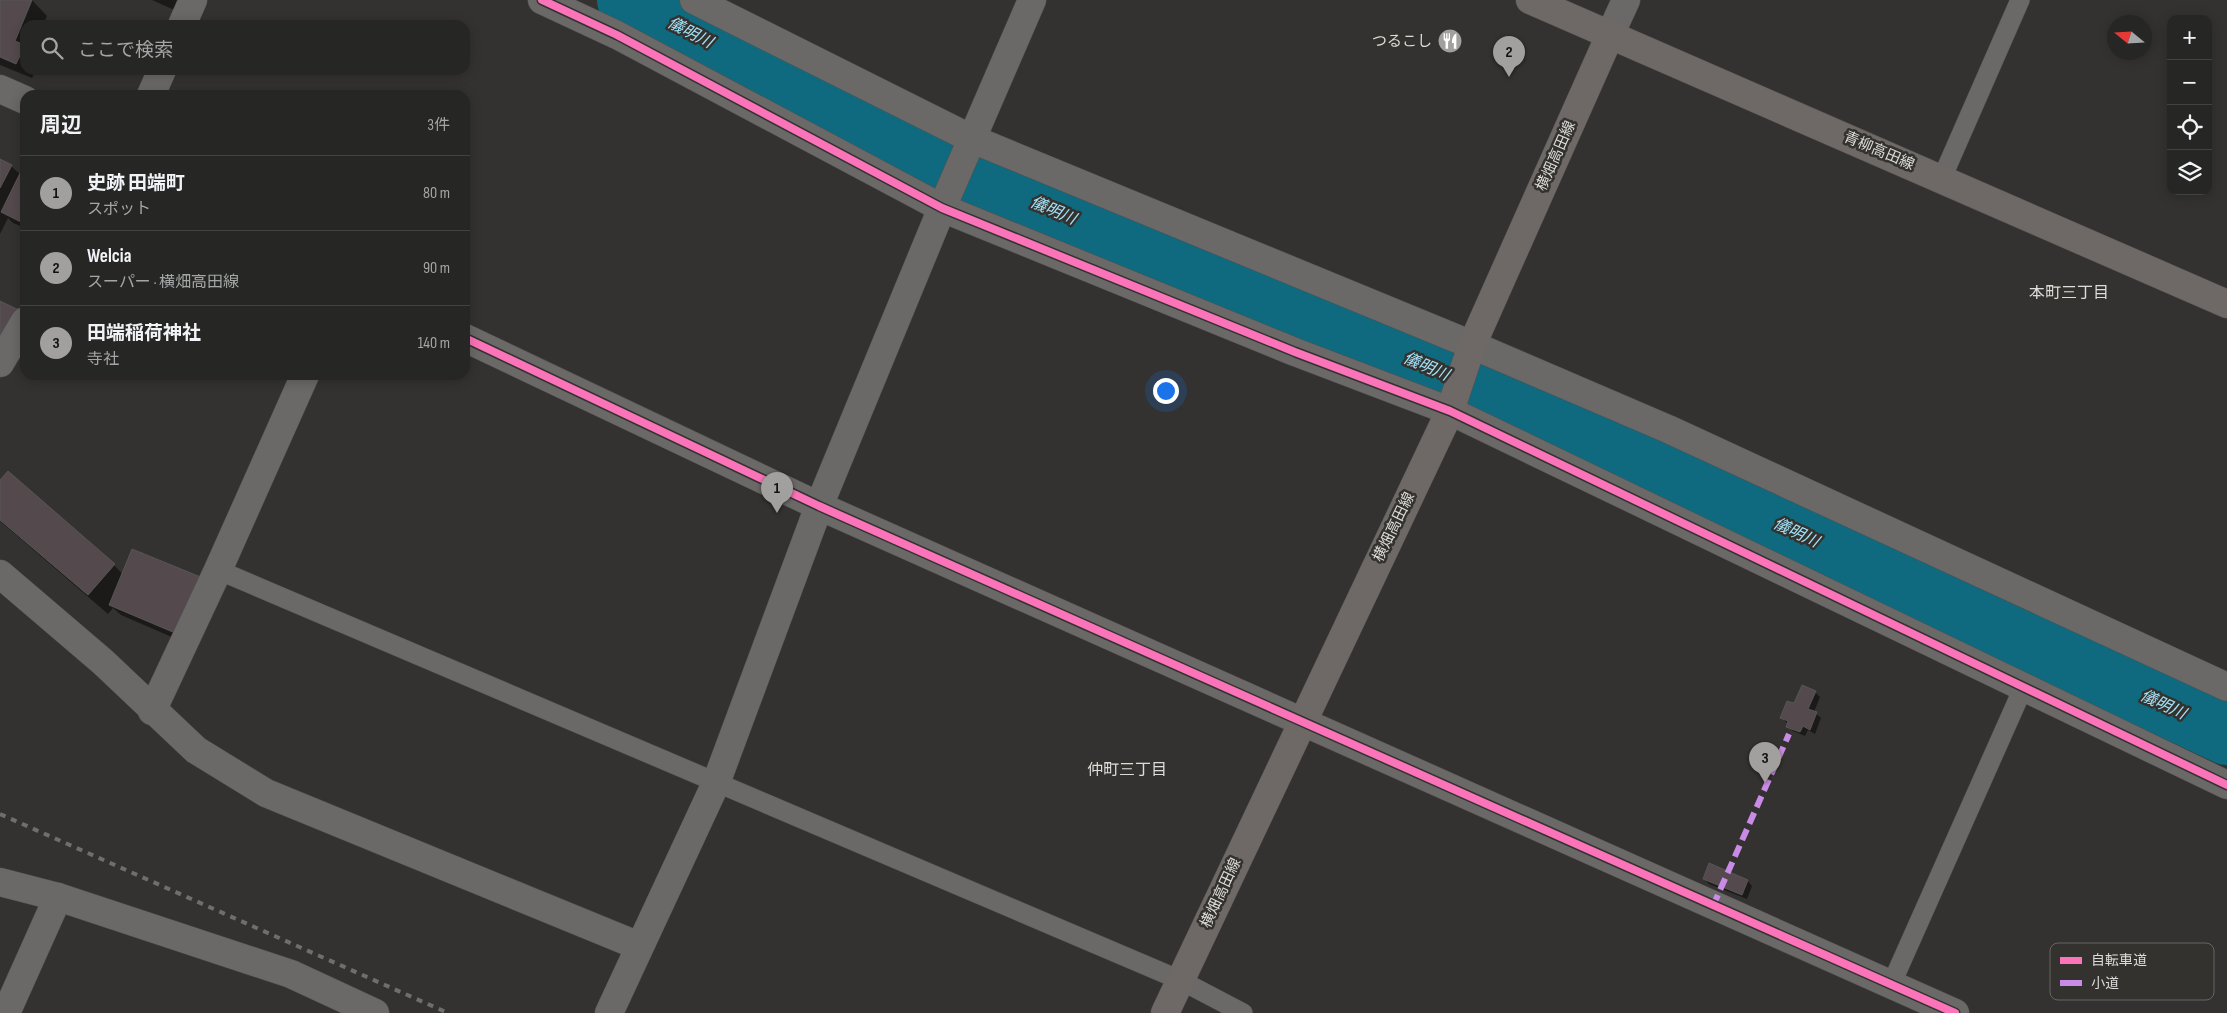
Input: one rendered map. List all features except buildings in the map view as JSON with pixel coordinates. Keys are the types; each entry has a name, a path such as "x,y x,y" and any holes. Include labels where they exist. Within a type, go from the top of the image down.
{"main road":[{"name":"青柳高田線","path":"1530,0 1942,178 2227,304"},
{"name":"横畑高田線","path":"1165,1013 1451,407 1472,345 1610,35"}],"street":[{"path":"184,20 193,0"},
{"path":"542,0 617,34 945,201 1286,348 1451,407 2227,785"},
{"path":"694,0 972,139 1472,345 1668,429 2227,687"},
{"path":"609,1013 716,783 819,506 945,201 1032,0"},
{"path":"1610,35 1626,0"},
{"path":"153,90 160,75"},
{"path":"0,89 20,98"},
{"path":"0,363 20,329"},
{"path":"470,340 819,506 1955,1013"},
{"path":"152,711 218,570 303,380"},
{"path":"0,574 103,662 152,711 196,750 266,793 639,946"},
{"path":"0,882 58,897 291,974 375,1013"},
{"path":"6,1013 58,897"}],"lane":[{"path":"1942,178 2020,0"},
{"path":"218,570 1180,980 1243,1013"},
{"path":"1891,985 2024,686"}],"waterway":[{"name":"儀明川","path":"627,0 942,164 1576,430 2227,735"}],"railway":[{"path":"0,814 448,1013"}],"marked path":[{"path":"1713,906 1789,734"}],"cycle path":[{"path":"542,0 617,35 942,208 1295,352 1450,411 2227,785"},
{"path":"470,340 819,506 1955,1013"}],"place":[{"name":"つるこし","path":"1450,41"},
{"name":"Welcia","path":"1509,77"},
{"name":"史跡 田端町","path":"777,513"},
{"name":"田端稲荷神社","path":"1765,783"}],"district":[{"name":"本町三丁目","path":"2069,293"},
{"name":"仲町三丁目","path":"1127,770"}]}
